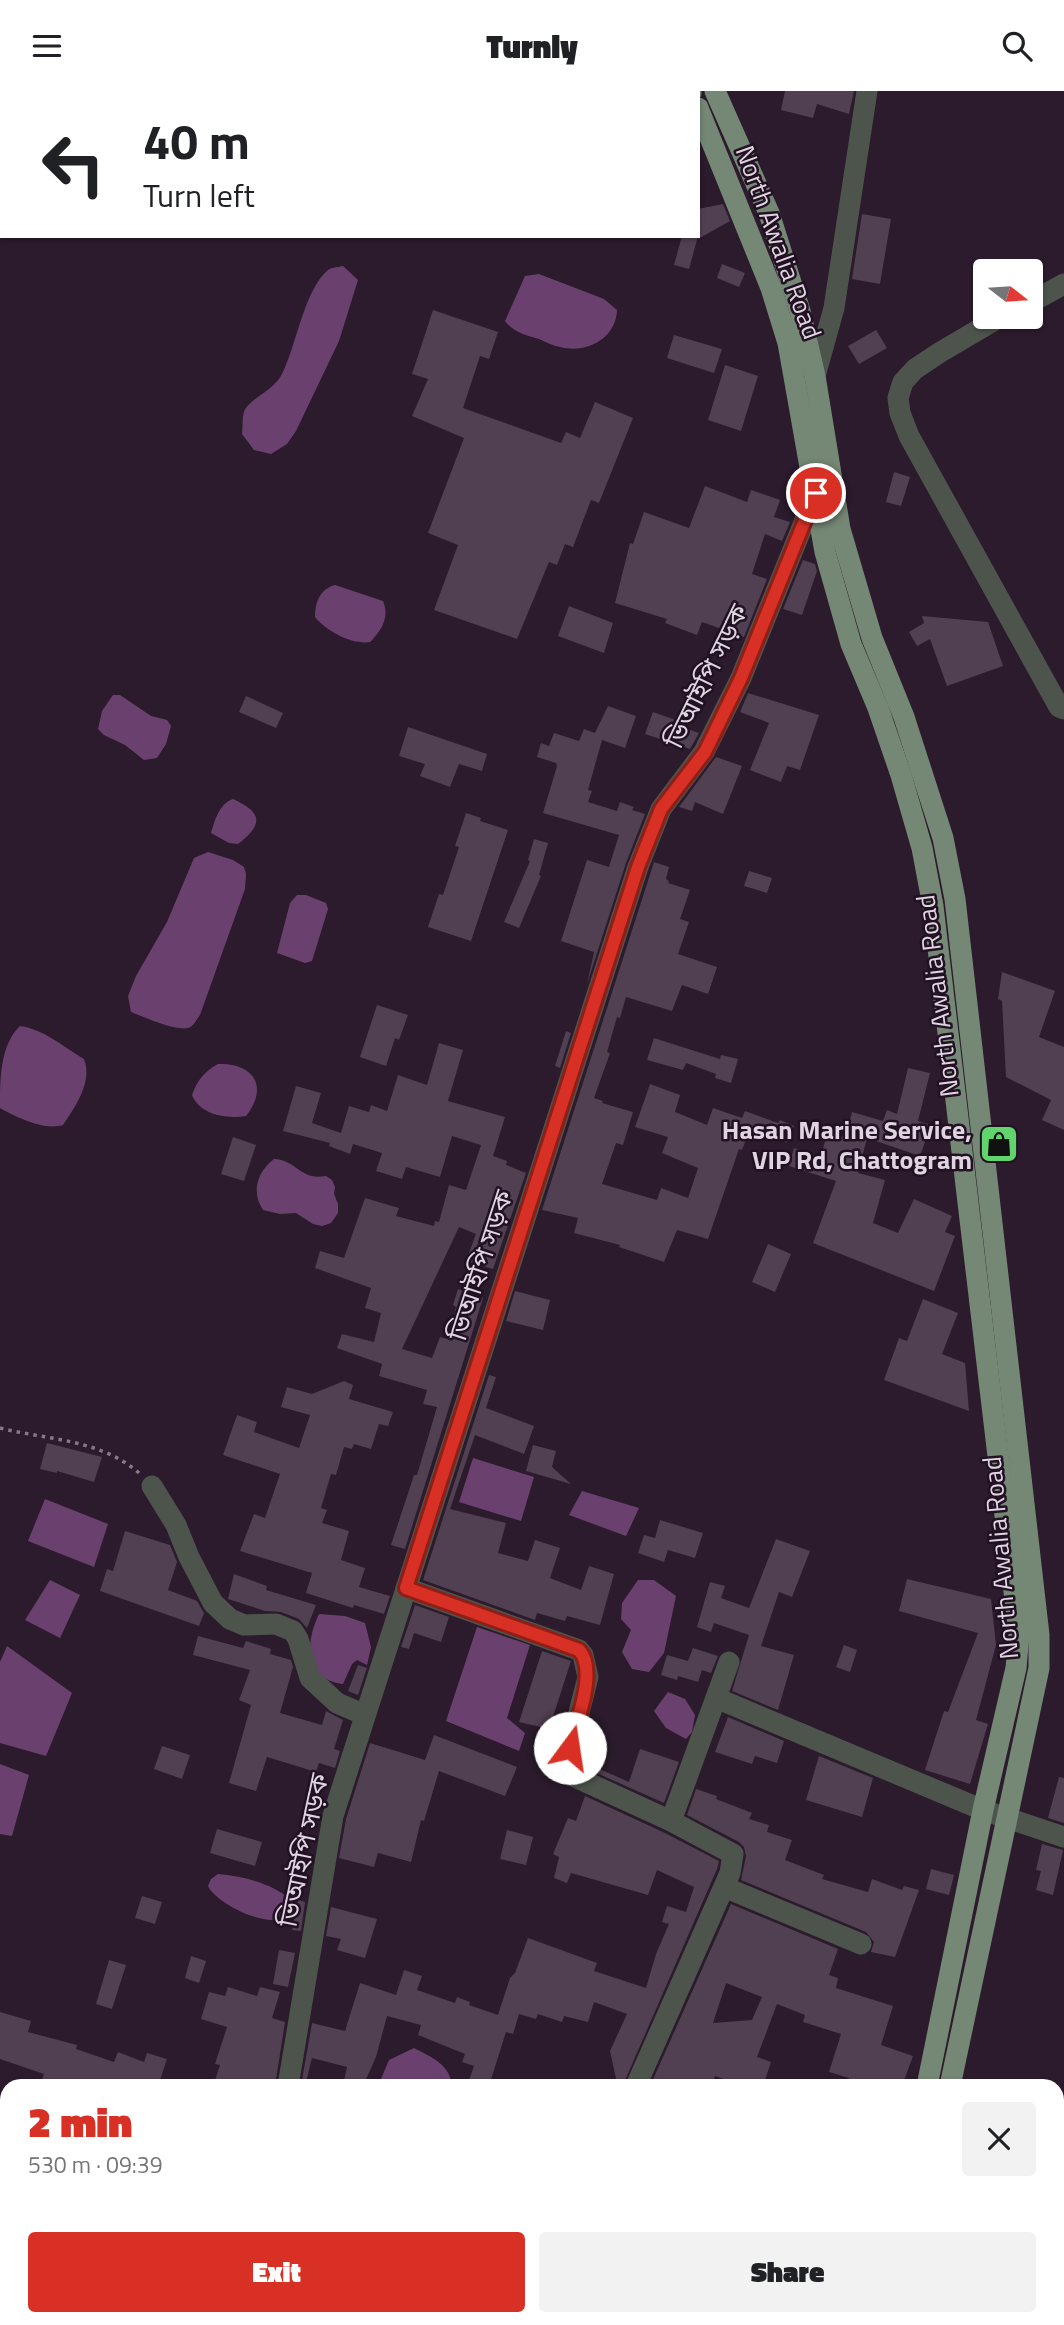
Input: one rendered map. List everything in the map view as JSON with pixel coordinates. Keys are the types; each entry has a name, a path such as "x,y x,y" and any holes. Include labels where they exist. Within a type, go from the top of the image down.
{"main road":[{"name":"North Awalia Road","path":"715,91 769,213 800,311 815,376 846,553 872,638 904,717 943,838 955,899 1039,1635 1039,1668 951,2079"},
{"name":"North Awalia Road","path":"700,113 771,288 788,343 825,552 851,644 878,708 922,848 934,920 1019,1634 1016,1668 983,1810 928,2079"}],"street":[{"path":"815,376 834,308 867,91"},
{"path":"1043,295 1064,284"},
{"path":"980,329 915,369 903,382 898,398 900,413 909,436 1059,707 1064,709"},
{"name":"ভিআইপি সড়ক","path":"289,2079 333,1816 638,867 661,809 705,752 741,678 816,493"},
{"path":"152,1486 176,1525 213,1603 230,1619 244,1625 276,1624 293,1631 310,1678 337,1703 365,1715"},
{"path":"406,1588 579,1650 583,1655 588,1677 564,1772 671,1821 733,1854 730,1873 639,2079"},
{"path":"671,1821 729,1663"},
{"path":"716,1698 983,1810 1064,1837"},
{"path":"724,1887 861,1944"}],"path":[{"path":"0,1428 84,1444 106,1451 136,1470 152,1486"}],"shaded area":[{"path":"343,266 358,280 339,341 296,431 287,444 271,454 254,450 242,434 244,412 273,386 282,374 307,305 320,279 330,269"},
{"path":"539,274 604,299 617,310 611,329 598,342 570,349 516,331 505,321 525,276"},
{"path":"335,585 383,601 383,623 370,642 340,636 315,617 319,597"},
{"path":"113,695 120,695 151,716 167,720 171,726 166,744 157,758 144,760 98,729 102,711"},
{"path":"233,799 254,813 256,819 253,830 238,844 229,843 211,833 221,809"},
{"path":"208,852 233,860 244,867 245,889 200,1015 188,1028 175,1027 131,1012 128,996 136,976 167,922 194,858"},
{"path":"297,895 306,895 326,903 328,909 312,961 305,963 277,953 290,903"},
{"path":"20,1026 45,1035 84,1059 84,1085 63,1125 39,1125 0,1108 5,1053 13,1034"},
{"path":"218,1064 241,1068 249,1072 254,1079 256,1095 246,1116 214,1114 201,1107 192,1095 202,1077"},
{"path":"274,1159 282,1160 310,1176 326,1176 332,1180 338,1213 331,1223 322,1226 313,1224 296,1213 280,1214 263,1210 257,1196 258,1183 263,1170"},
{"path":"473,1458 534,1477 521,1521 459,1502"},
{"path":"582,1491 639,1508 626,1536 569,1515"},
{"path":"45,1499 108,1524 94,1567 28,1541"},
{"path":"50,1580 80,1595 60,1638 25,1620"},
{"path":"638,1580 654,1580 676,1596 664,1653 649,1672 632,1669 622,1652 631,1630 621,1619 622,1603"},
{"path":"319,1614 345,1616 365,1623 371,1647 367,1665 357,1660 352,1664 343,1684 330,1681 321,1675 311,1658 311,1636"},
{"path":"477,1627 530,1645 507,1718 525,1733 519,1751 446,1721"},
{"path":"7,1646 72,1693 46,1756 0,1743 0,1662"},
{"path":"668,1692 685,1699 695,1715 692,1732 686,1739 666,1728 654,1711"},
{"path":"0,1764 29,1775 12,1836 0,1834"},
{"path":"218,1874 246,1879 282,1893 290,1899 289,1912 281,1918 269,1920 239,1911 225,1903 208,1886 211,1879"},
{"path":"414,2048 444,2067 450,2079 381,2079 389,2060"}],"building":[{"path":"785,91 854,91 849,114 817,104 813,118 781,110"},
{"path":"723,204 730,221 700,238 700,209"},
{"path":"862,214 891,219 880,284 852,279"},
{"path":"681,238 697,238 689,269 674,265"},
{"path":"722,264 745,273 739,287 717,278"},
{"path":"433,310 498,332 489,359 480,356 463,408 561,443 566,432 580,438 595,402 633,418 599,503 591,500 573,547 565,544 557,565 549,562 517,639 434,610 458,545 428,533 464,438 412,416 428,379 412,374"},
{"path":"876,330 887,348 859,364 848,346"},
{"path":"674,335 722,349 714,373 667,358"},
{"path":"725,365 758,376 741,431 708,420"},
{"path":"894,472 910,477 901,506 886,502"},
{"path":"705,486 747,502 751,490 780,500 774,517 790,522 782,541 765,534 752,574 767,579 744,637 702,622 697,635 665,623 667,619 615,603 630,543 633,544 644,512 689,528"},
{"path":"803,560 815,564 817,571 802,615 783,609"},
{"path":"569,606 613,623 604,653 558,636"},
{"path":"922,616 988,622 1003,666 947,686 930,639 917,646 909,632 924,623"},
{"path":"748,693 819,715 800,770 787,766 781,782 750,770 769,723 740,712"},
{"path":"246,696 283,713 276,728 239,712"},
{"path":"608,706 636,716 625,748 602,740 588,790 592,791 588,802 617,811 620,802 645,814 626,863 587,984 594,952 561,941 587,860 609,867 619,835 543,813 557,766 556,763 537,757 541,743 549,746 554,733 579,741 584,729 595,733"},
{"path":"653,712 684,723 682,727 699,733 690,749 645,734"},
{"path":"408,727 487,754 482,771 459,764 450,787 420,776 425,764 399,756"},
{"path":"716,757 742,766 723,814 695,802 692,811 679,807"},
{"path":"466,813 481,818 480,821 508,830 471,941 428,927 439,894 443,895 459,847 455,846"},
{"path":"534,839 548,843 539,875 541,876 519,928 504,922 530,861 528,860"},
{"path":"654,862 669,867 666,879 668,883 690,890 680,919 689,922 678,954 717,967 708,994 682,985 672,1011 626,997 620,1018 617,1017 607,1052 610,1053 594,1098 633,1112 623,1145 616,1143 602,1184 657,1200 661,1188 688,1198 698,1168 662,1153 668,1137 635,1127 650,1084 680,1095 675,1112 707,1125 713,1108 742,1118 745,1111 794,1126 787,1142 756,1129 754,1134 749,1132 742,1150 739,1149 708,1239 677,1230 664,1262 619,1247 620,1245 574,1233 578,1218 542,1210"},
{"path":"749,871 772,878 767,893 744,886"},
{"path":"1002,972 1055,991 1039,1037 1064,1047 1064,1130 1042,1120 1051,1100 1006,1077 1002,1001 998,999"},
{"path":"377,1005 408,1015 399,1040 395,1038 386,1066 360,1057"},
{"path":"566,1031 571,1033 560,1068 555,1066"},
{"path":"654,1038 720,1059 721,1055 738,1059 731,1083 715,1078 716,1074 686,1063 683,1070 647,1060"},
{"path":"439,1043 463,1050 448,1101 505,1117 493,1156 526,1173 493,1269 466,1261 476,1234 459,1227 402,1349 432,1358 440,1337 447,1339 458,1289 483,1298 405,1549 391,1545 414,1475 417,1475 437,1407 423,1404 427,1390 379,1376 382,1364 337,1348 342,1334 374,1342 381,1313 365,1308 371,1288 315,1268 320,1251 344,1258 365,1198 399,1208 396,1216 434,1226 435,1221 439,1222 449,1185 466,1190 481,1145 452,1136 440,1177 406,1167 402,1179 376,1171 382,1153 353,1144 350,1154 329,1146 330,1143 283,1131 296,1086 321,1093 312,1123 341,1133 349,1106 369,1112 371,1105 387,1111 398,1075 427,1085"},
{"path":"908,1068 930,1073 918,1121 931,1125 920,1156 867,1138 858,1173 885,1180 873,1223 898,1233 914,1199 952,1216 945,1232 955,1236 934,1291 813,1243 836,1181 789,1166 794,1148 821,1157 827,1133 845,1137 852,1112 883,1121 887,1110 897,1114"},
{"path":"233,1137 256,1145 244,1181 221,1174"},
{"path":"768,1244 791,1254 775,1292 752,1282"},
{"path":"515,1291 550,1300 543,1330 506,1321"},
{"path":"923,1299 958,1313 942,1354 965,1363 969,1411 884,1380 899,1338 907,1341"},
{"path":"489,1375 496,1377 486,1408 534,1426 524,1454 475,1435 450,1509 506,1523 498,1553 528,1561 535,1540 560,1548 550,1578 581,1590 589,1566 614,1574 600,1625 567,1616 565,1621 537,1613 535,1620 423,1580"},
{"path":"344,1381 353,1385 349,1399 393,1412 388,1426 379,1424 371,1449 354,1444 352,1449 344,1447 336,1475 331,1474 321,1508 327,1510 322,1523 349,1531 341,1560 365,1568 359,1587 390,1596 384,1614 354,1605 353,1608 306,1593 312,1573 240,1551 254,1514 265,1518 280,1474 223,1455 237,1415 257,1422 254,1432 299,1448 310,1415 281,1407 287,1387 312,1394"},
{"path":"47,1443 102,1457 94,1482 40,1469"},
{"path":"533,1445 556,1451 552,1467 571,1484 526,1471"},
{"path":"660,1520 703,1533 695,1558 668,1550 664,1562 638,1553 644,1535 655,1538"},
{"path":"125,1531 170,1545 177,1562 168,1590 197,1601 204,1613 199,1626 100,1591 107,1569 113,1571"},
{"path":"776,1539 810,1551 792,1597 779,1592 761,1646 794,1655 778,1710 732,1691 749,1635 714,1623 711,1632 697,1627 710,1582 725,1586 721,1598 749,1608"},
{"path":"234,1574 267,1586 266,1590 316,1605 307,1628 299,1619 281,1612 265,1611 228,1599"},
{"path":"907,1579 991,1599 996,1645 976,1720 988,1724 970,1784 925,1770 944,1711 948,1712 978,1633 899,1611"},
{"path":"415,1605 449,1617 441,1642 414,1633 409,1649 401,1647"},
{"path":"198,1636 243,1648 246,1641 271,1649 270,1654 291,1660 293,1667 280,1713 322,1725 326,1711 343,1720 334,1749 340,1751 335,1768 319,1763 316,1772 267,1757 256,1791 229,1783 251,1705 239,1700 250,1670 193,1655"},
{"path":"844,1645 857,1650 850,1672 836,1667"},
{"path":"693,1648 718,1656 711,1673 702,1670 698,1682 678,1676 677,1680 661,1675 667,1655 688,1661"},
{"path":"542,1651 571,1661 549,1729 519,1722"},
{"path":"358,1665 367,1668 358,1695 348,1691"},
{"path":"728,1717 784,1741 777,1763 755,1756 752,1764 715,1752"},
{"path":"588,1730 606,1735 597,1768 629,1782 640,1749 679,1762 664,1803 581,1766"},
{"path":"434,1735 517,1767 505,1796 439,1771 424,1821 421,1820 411,1862 378,1853 374,1867 339,1858 346,1819 370,1743 425,1760"},
{"path":"162,1746 190,1755 182,1779 154,1769"},
{"path":"819,1756 873,1778 862,1817 806,1800"},
{"path":"1059,1777 1064,1778 1064,1823 1048,1818"},
{"path":"696,1789 752,1813 749,1819 769,1825 767,1832 792,1840 785,1860 824,1875 822,1879 868,1892 872,1879 902,1890 904,1886 919,1890 895,1957 871,1952 874,1942 866,1932 741,1880 746,1856 744,1847 687,1815"},
{"path":"585,1796 719,1861 626,2079 616,2079 610,2051 627,2014 594,2002 588,2022 564,2016 562,2022 538,2014 536,2019 519,2014 513,2034 506,2032 491,2079 469,2079 474,2066 462,2062 465,2054 418,2035 421,2025 387,2016 376,2057 366,2079 344,2079 347,2067 312,2058 307,2079 302,2079 312,2023 345,2031 360,1983 396,1995 404,1970 422,1976 417,1990 455,2003 457,1997 470,2002 469,2005 498,2015 510,1978 515,1973 528,1938 597,1963 594,1971 646,1988 669,1924 662,1922 667,1906 686,1912 694,1887 657,1870 648,1895 571,1873 567,1883 554,1878 559,1857 553,1854 568,1818 576,1821"},
{"path":"217,1829 262,1842 255,1866 210,1853"},
{"path":"507,1830 533,1837 526,1865 500,1859"},
{"path":"1042,1844 1063,1850 1053,1895 1036,1890 1041,1871 1036,1870"},
{"path":"931,1869 954,1875 949,1895 926,1889"},
{"path":"142,1896 162,1902 155,1924 135,1918"},
{"path":"298,1900 305,1902 301,1931 292,1930"},
{"path":"731,1904 838,1949 829,1975 838,1978 836,1988 893,2006 881,2045 913,2056 905,2079 849,2079 829,2072 841,2034 803,2022 805,2015 777,2004 757,2057 771,2062 765,2079 723,2079 715,2076 714,2079 653,2079","holes":["726,1983 762,1997 752,2020 713,2023"]},
{"path":"331,1907 377,1919 365,1958 337,1950 341,1939 326,1936"},
{"path":"279,1950 295,1953 288,1987 273,1984"},
{"path":"191,1956 206,1961 199,1983 185,1978"},
{"path":"109,1960 126,1965 112,2009 96,2004"},
{"path":"228,1987 257,1996 260,1987 280,1992 272,2018 285,2022 276,2079 215,2079 220,2065 215,2064 227,2027 201,2019 209,1992 225,1996"},
{"path":"0,2012 31,2021 28,2032 77,2045 76,2049 114,2062 118,2052 144,2062 147,2053 167,2059 160,2079 42,2079 44,2074 0,2059"}],"place":[{"name":"Hasan Marine Service, VIP Rd, Chattogram","path":"999,1144"}],"route":[{"path":"570,1748 588,1677 583,1655 579,1650 406,1588 638,867 661,809 705,752 741,678 816,493"}]}
